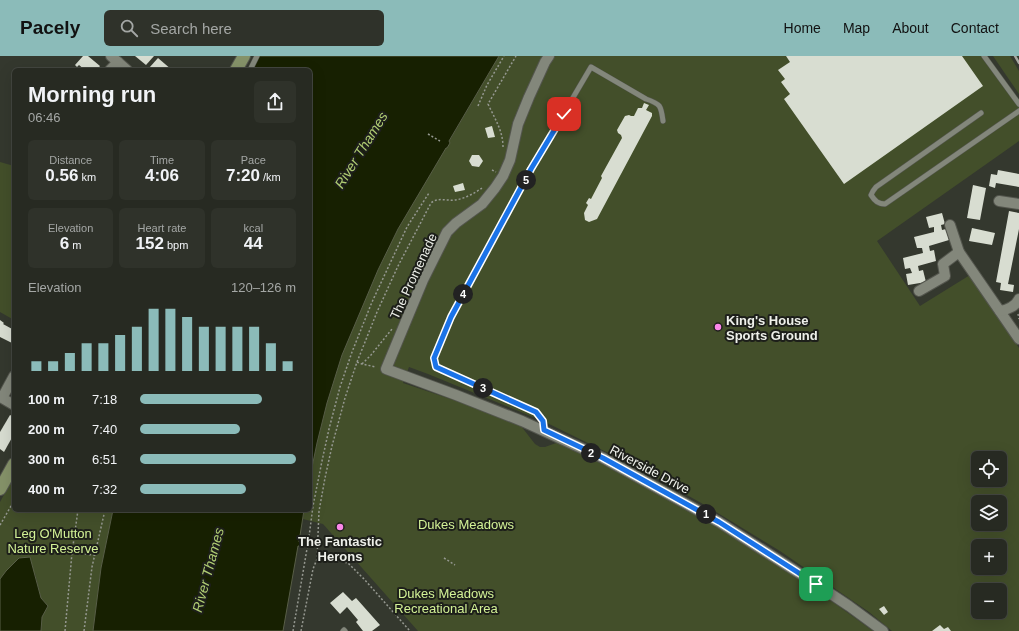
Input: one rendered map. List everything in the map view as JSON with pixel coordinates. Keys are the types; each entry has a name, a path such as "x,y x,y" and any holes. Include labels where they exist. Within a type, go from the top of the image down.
{"main road":[{"path":"237,68 244,56"},
{"path":"0,489 12,468"}],"street":[{"name":"The Promenade","path":"386,369 423,280 447,232 482,204 503,176 510,160 518,124 549,56"},
{"path":"114,59 125,68"},
{"path":"999,201 1019,204"},
{"path":"950,225 959,252 1019,339"},
{"path":"919,291 945,276 943,264 959,252"},
{"path":"1000,312 1018,302 1019,299"},
{"name":"Riverside Drive","path":"386,369 544,430 603,458 719,522 816,584 883,631"},
{"path":"12,380 1,399 12,404"}],"lane":[{"path":"251,68 257,56"},
{"path":"984,56 1019,104"},
{"path":"544,430 543,421 536,412 436,367 434,358 451,317 531,169 591,67 646,99 655,102 661,109 663,121"},
{"path":"981,112 876,187 871,195 873,199 876,202 885,204 1019,111"}],"path":[{"path":"478,106 487,85 504,56"},
{"path":"503,150 501,132 488,104 516,56"},
{"path":"428,134 440,141"},
{"path":"496,172 499,167"},
{"path":"301,631 313,569 317,558 320,511 332,446 357,362 377,312 431,203 435,199 457,200 480,190 484,186"},
{"path":"293,631 313,506 328,429 340,387 372,302 407,227 429,193"},
{"path":"362,364 371,356 392,329"},
{"path":"357,362 386,369"},
{"path":"0,525 12,504"},
{"path":"65,631 72,553 78,512"},
{"path":"84,631 92,567 105,512"},
{"path":"72,553 95,555"},
{"path":"317,558 348,563 410,631"},
{"path":"444,558 455,565"}],"green space":[{"path":"499,56 983,56 1019,105 1019,141 877,241 920,306 970,275 1019,348 1019,631 892,631 869,612 780,551 703,504 637,467 543,421 409,367 403,383 489,412 521,426 535,444 540,447 545,447 559,442 637,482 717,526 812,587 873,631 418,631 323,524 303,519 304,512 312,512 313,460 327,403 342,355 378,270 398,229"},
{"path":"993,56 1010,56 1019,71 1019,94"},
{"path":"0,162 12,165 12,319 0,312"},
{"name":"Leg O'Mutton Nature Reserve","path":"12,481 12,512 113,512 101,568 93,631 41,631 42,617 48,606 41,598 35,573 0,579 0,502"}],"water":[{"name":"River Thames","path":"259,56 499,56 449,141 450,143 398,229 378,270 342,355 327,403 312,467 312,68 253,68"},
{"name":"River Thames","path":"113,512 304,512 299,542 302,543 301,546 298,546 283,631 93,631 101,568"},
{"path":"30,557 41,598 48,606 42,617 41,631 0,631 0,579 19,558"}],"building":[{"path":"83,56 88,56 100,66 98,68 83,68 79,65 77,67 75,65"},
{"path":"135,56 154,56 146,65"},
{"path":"786,56 962,56 983,86 844,184 784,99 790,94 781,82 785,79 778,70 790,62"},
{"path":"158,58 170,68 149,68"},
{"path":"644,103 649,105 646,110 652,113 652,116 597,219 589,222 585,220 584,213 588,205 586,203 589,198 591,199 602,178 601,176 622,138 617,130 625,116 634,116 638,108 642,108"},
{"path":"492,126 495,137 488,138 485,128"},
{"path":"472,155 479,155 483,161 479,167 472,166 469,161"},
{"path":"998,170 1019,174 1019,187 996,183 995,188 989,186 991,174 997,175"},
{"path":"463,183 465,190 455,192 453,186"},
{"path":"973,185 986,188 980,220 967,218"},
{"path":"1009,211 1019,213 1019,229 1008,284 1014,285 1013,292 1000,290 1001,283 996,282"},
{"path":"942,213 945,224 941,225 942,230 946,229 949,240 929,246 930,251 934,250 936,261 918,266 919,271 923,270 926,282 908,285 906,274 912,273 910,268 905,269 903,258 923,253 922,248 917,248 914,237 934,232 934,227 929,228 926,217"},
{"path":"972,228 995,233 992,245 969,241"},
{"path":"0,320 4,323 3,324 12,329 12,343 0,337"},
{"path":"10,415 12,416 12,438 4,452 0,449 0,432"},
{"path":"343,592 352,601 356,598 380,625 372,631 363,631 356,622 358,620 347,607 340,614 330,603"},
{"path":"884,606 888,612 884,615 879,609"},
{"path":"940,625 944,629 948,627 951,631 932,631"}],"railway":[{"path":"1015,56 1019,63"}],"place":[{"name":"King's House Sports Ground","path":"718,327"},
{"name":"The Fantastic Herons","path":"340,527"}],"route":[{"path":"564,114 531,169 451,317 434,358 436,367 536,412 543,421 544,430 562,440 603,458 652,484 719,522 816,584"}],"park label":[{"name":"Dukes Meadows","path":"466,524"},
{"name":"Dukes Meadows Recreational Area","path":"446,600"}]}
